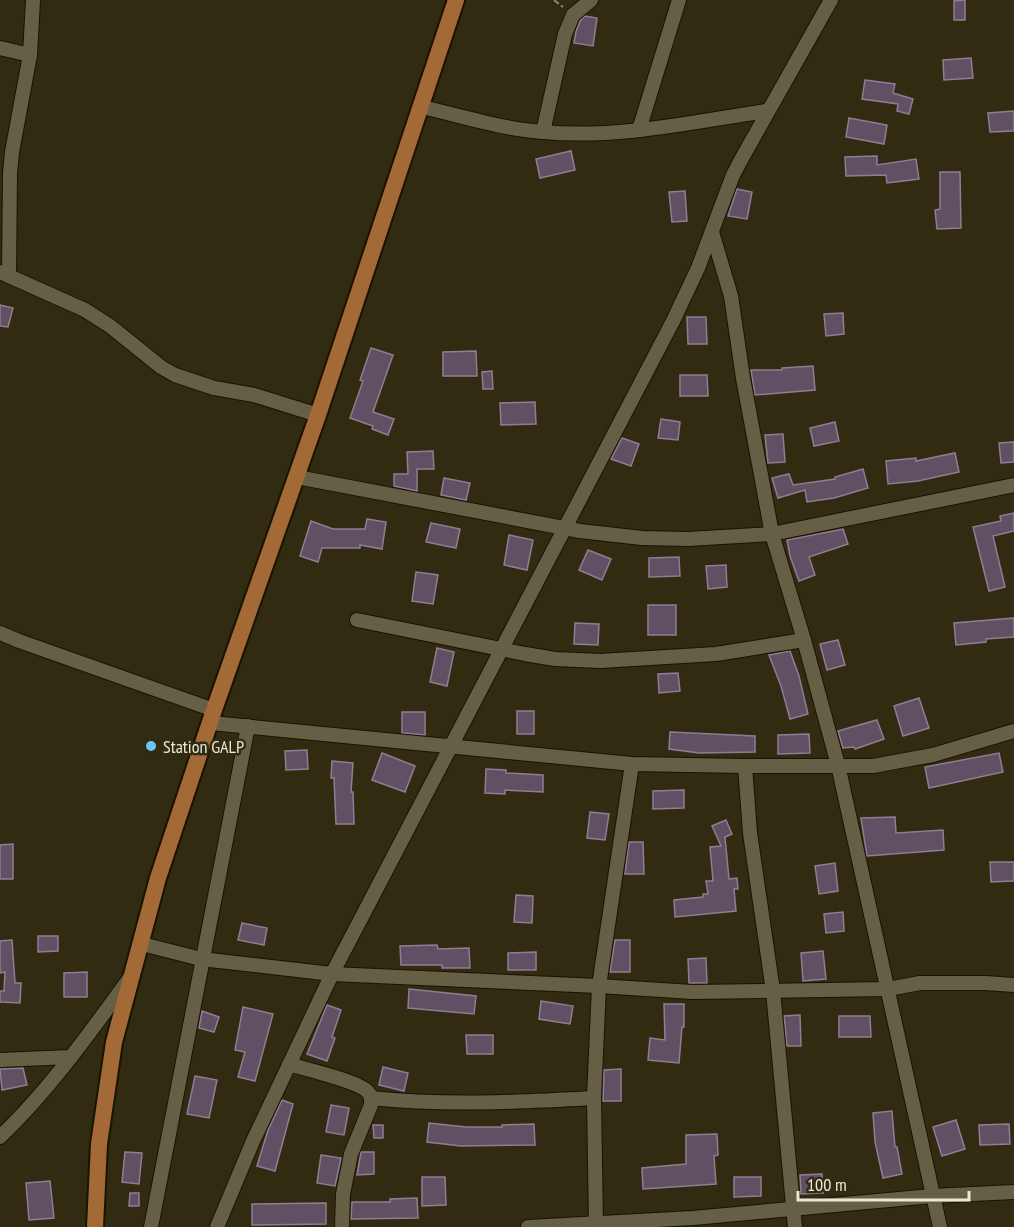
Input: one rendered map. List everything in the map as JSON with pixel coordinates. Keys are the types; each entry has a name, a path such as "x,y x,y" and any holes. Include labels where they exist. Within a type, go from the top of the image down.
{"main road":[{"path":"95,1227 99,1144 114,1042 158,878 212,716 297,477 456,0"}],"street":[{"path":"33,0 30,55 11,162 5,273 85,310 175,375 214,388 254,395 318,415"},
{"path":"543,132 565,34 573,15 591,0"},
{"path":"639,130 679,0"},
{"path":"217,1227 253,1141 332,974 673,321 698,268 733,175 766,111 831,0"},
{"path":"0,48 30,55"},
{"path":"422,107 514,129 543,132 639,130 766,111"},
{"path":"712,232 731,296 743,378 772,534 838,765 940,1227"},
{"path":"297,477 565,528 642,538 688,539 772,534 1014,485"},
{"path":"357,620 555,659 600,661 716,654 804,640"},
{"path":"0,633 212,716 248,726 451,747 632,764 873,766 933,755 1014,731"},
{"path":"151,1227 201,959 248,726"},
{"path":"596,1225 594,1098 599,986 632,764"},
{"path":"745,766 750,833 774,991 795,1227"},
{"path":"142,944 201,959 332,974 692,992 888,989 920,983 1014,985"},
{"path":"0,1137 28,1110 71,1057 130,977"},
{"path":"0,1060 71,1057"},
{"path":"289,1064 358,1085 368,1092 371,1098 371,1105 351,1154 343,1194 342,1227"},
{"path":"371,1098 416,1103 471,1103 594,1098"},
{"path":"528,1227 596,1225 792,1210 932,1196 1014,1192"}],"building":[{"path":"965,0 965,20 954,20 954,1"},
{"path":"585,16 597,18 593,46 574,43 580,21"},
{"path":"971,58 973,78 944,80 943,60"},
{"path":"865,80 895,84 893,93 913,99 909,114 897,111 898,104 862,99"},
{"path":"1014,111 1014,131 990,132 988,113"},
{"path":"849,118 887,125 884,144 846,137"},
{"path":"571,151 575,170 540,178 536,159"},
{"path":"877,156 877,165 916,159 919,179 887,183 886,175 846,176 845,157"},
{"path":"940,172 960,172 961,228 937,229 935,210 940,209"},
{"path":"737,189 752,192 747,219 728,216"},
{"path":"685,191 687,221 672,222 669,192"},
{"path":"0,305 13,308 8,327 0,326"},
{"path":"843,313 844,334 826,336 824,314"},
{"path":"687,317 706,317 707,344 688,344"},
{"path":"371,348 393,355 373,412 394,419 388,435 372,429 373,426 350,418 363,381 360,380"},
{"path":"476,351 477,376 443,376 443,352"},
{"path":"813,366 815,390 755,395 751,370 782,370 782,368"},
{"path":"492,371 493,389 483,389 482,372"},
{"path":"680,375 707,375 708,396 680,396"},
{"path":"535,402 536,424 501,425 500,403"},
{"path":"661,419 680,422 678,440 658,438"},
{"path":"835,422 839,441 814,446 810,428"},
{"path":"783,434 785,462 768,463 765,435"},
{"path":"622,438 639,444 631,466 611,459"},
{"path":"1014,442 1014,462 1001,463 999,443"},
{"path":"433,451 434,469 417,469 417,491 394,486 394,474 408,474 407,452"},
{"path":"955,453 959,472 918,481 888,484 886,461 916,458 916,461"},
{"path":"863,469 868,488 834,498 807,502 805,490 778,498 772,478 789,474 793,485 835,479 835,477"},
{"path":"444,478 470,483 466,500 441,495"},
{"path":"1014,513 1014,531 993,536 1005,587 989,591 973,527 1001,521 1000,516"},
{"path":"367,519 386,522 382,549 360,545 360,548 322,548 318,562 300,556 311,521 333,529 365,529"},
{"path":"431,523 460,529 456,548 426,542"},
{"path":"843,529 848,544 809,557 815,575 799,581 787,540"},
{"path":"509,535 533,540 527,570 504,565"},
{"path":"588,550 611,559 602,580 579,570"},
{"path":"679,557 680,576 649,577 649,558"},
{"path":"726,565 727,587 708,589 706,566"},
{"path":"416,572 438,575 433,604 412,601"},
{"path":"648,605 676,605 676,635 648,635"},
{"path":"1014,618 1014,637 986,639 986,642 956,645 954,623"},
{"path":"575,623 599,624 598,645 574,644"},
{"path":"838,640 845,665 827,670 820,644"},
{"path":"437,648 454,652 447,686 430,682"},
{"path":"790,651 808,714 790,719 769,655"},
{"path":"678,673 680,691 659,693 658,674"},
{"path":"919,698 929,728 903,736 894,706"},
{"path":"517,711 534,711 534,734 517,734"},
{"path":"402,712 425,712 425,735 402,733"},
{"path":"877,720 884,739 855,749 854,747 843,748 838,731"},
{"path":"670,732 755,736 755,752 699,753 669,749"},
{"path":"809,734 810,753 778,754 778,735"},
{"path":"307,750 308,769 286,770 285,751"},
{"path":"382,753 415,766 405,792 372,780"},
{"path":"999,753 1003,772 929,788 925,767"},
{"path":"332,761 353,763 351,792 353,792 354,824 336,824 334,778 331,778"},
{"path":"486,769 506,770 506,773 543,775 543,792 505,790 505,794 485,793"},
{"path":"684,790 684,808 653,809 653,791"},
{"path":"590,812 609,814 605,840 587,838"},
{"path":"895,817 896,833 943,830 944,850 867,856 861,818"},
{"path":"726,820 732,834 725,837 729,879 737,878 738,889 734,889 736,911 675,917 674,900 703,897 703,894 708,894 706,881 713,881 710,847 721,846 712,826"},
{"path":"629,842 643,842 644,874 625,874"},
{"path":"13,844 13,879 0,879 0,845"},
{"path":"990,862 1014,862 1014,881 991,882"},
{"path":"835,863 838,891 819,894 815,866"},
{"path":"516,895 533,896 532,923 514,922"},
{"path":"843,912 844,931 826,933 824,914"},
{"path":"242,923 267,928 264,945 238,940"},
{"path":"38,936 58,936 58,951 38,952"},
{"path":"12,940 15,983 21,983 20,1003 0,1002 0,991 4,991 5,972 0,973 0,941"},
{"path":"615,940 630,940 630,972 610,972"},
{"path":"437,945 438,949 469,948 470,968 401,965 400,946"},
{"path":"823,951 826,979 803,981 801,953"},
{"path":"536,952 536,970 508,970 508,953"},
{"path":"706,958 707,983 689,983 688,959"},
{"path":"87,972 87,997 64,997 64,973"},
{"path":"409,989 476,996 474,1014 408,1008"},
{"path":"541,1001 573,1006 570,1024 539,1019"},
{"path":"664,1004 684,1004 684,1027 682,1027 679,1063 648,1060 650,1038 665,1040"},
{"path":"327,1005 341,1010 327,1061 307,1054"},
{"path":"243,1007 273,1014 255,1081 238,1077 245,1052 235,1050"},
{"path":"202,1011 219,1017 214,1032 199,1028"},
{"path":"800,1015 801,1046 787,1046 784,1016"},
{"path":"839,1016 870,1016 871,1037 839,1037"},
{"path":"466,1035 493,1035 493,1054 467,1054"},
{"path":"383,1067 408,1073 404,1091 379,1085"},
{"path":"23,1068 27,1085 2,1090 0,1069"},
{"path":"621,1069 621,1101 603,1101 604,1070"},
{"path":"195,1076 217,1080 209,1118 187,1114"},
{"path":"282,1100 293,1104 275,1171 257,1166 268,1130"},
{"path":"331,1105 349,1108 344,1135 326,1132"},
{"path":"892,1111 895,1147 897,1147 902,1174 883,1178 875,1142 873,1113"},
{"path":"956,1120 965,1149 942,1156 933,1127"},
{"path":"429,1123 466,1127 534,1124 535,1145 461,1146 427,1142"},
{"path":"1009,1124 1010,1144 980,1145 979,1125"},
{"path":"373,1125 383,1125 383,1138 374,1138"},
{"path":"717,1134 718,1155 714,1156 716,1184 643,1189 642,1168 686,1164 686,1135"},
{"path":"125,1152 142,1153 139,1184 122,1182"},
{"path":"361,1152 374,1152 374,1174 357,1175"},
{"path":"321,1155 341,1158 335,1186 317,1183"},
{"path":"822,1174 823,1193 801,1194 800,1175"},
{"path":"422,1177 445,1177 446,1205 422,1206"},
{"path":"734,1177 761,1177 761,1196 734,1197"},
{"path":"50,1181 54,1218 29,1220 26,1183"},
{"path":"130,1193 139,1193 139,1206 129,1206"},
{"path":"417,1198 418,1218 351,1219 352,1202 390,1202 390,1199"},
{"path":"326,1203 326,1224 252,1225 252,1204"}],"place":[{"name":"Station GALP","path":"151,746"}]}
